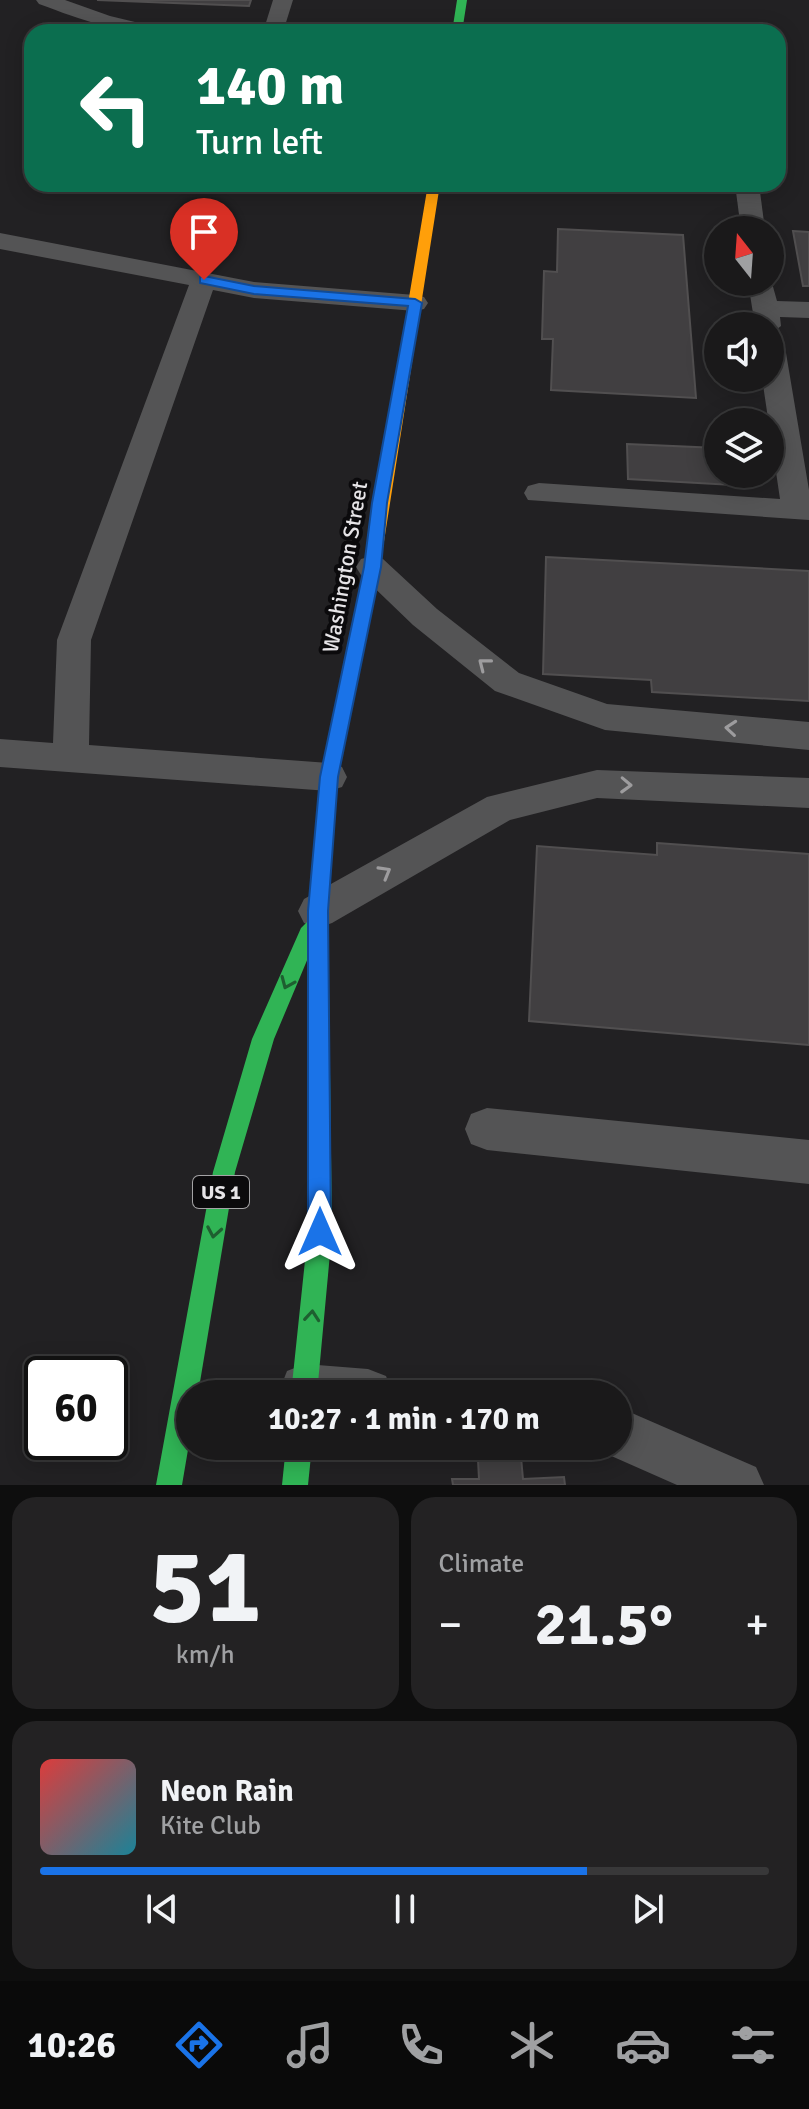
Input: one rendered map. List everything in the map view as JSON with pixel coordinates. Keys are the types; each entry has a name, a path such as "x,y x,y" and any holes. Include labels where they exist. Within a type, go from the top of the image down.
{"main road":[{"path":"458,24 462,0"},
{"name":"Washington Street","path":"306,1380 320,1232 318,911 329,777 372,567 433,192"},
{"name":"Washington Street","path":"169,1485 224,1172 263,1039 318,911"},
{"path":"295,1485 298,1460"}],"lane":[{"path":"46,0 117,24"},
{"path":"276,24 283,0"},
{"path":"748,192 751,216"},
{"path":"0,241 254,290 415,303"},
{"path":"71,759 74,640 204,280"},
{"path":"764,305 809,310"},
{"path":"539,493 803,510 780,392"},
{"path":"372,567 425,617 507,682 605,717 809,736"},
{"path":"0,753 329,777"},
{"path":"318,911 500,808 597,784 809,793"},
{"path":"487,1129 809,1162"},
{"path":"632,1439 738,1485"}],"building":[{"path":"97,0 251,0 249,6"},
{"path":"558,229 683,235 696,398 551,390 553,339 542,339 544,271 557,272"},
{"path":"793,231 809,232 809,286 803,286"},
{"path":"627,444 704,447 704,483 628,479"},
{"path":"546,557 809,571 809,701 652,692 651,680 543,674"},
{"path":"657,843 809,854 809,1045 529,1021 537,846 657,855"},
{"path":"478,1460 521,1460 523,1479 564,1477 565,1485 453,1485 452,1479 479,1479"}],"traffic: fast":[{"path":"458,24 462,0"},
{"path":"305,1380 320,1232 318,911 329,777 353,661"},
{"path":"169,1485 224,1172 263,1039 311,928"},
{"path":"295,1485 298,1460"}],"traffic: slow":[{"path":"353,661 372,567 433,192"}],"route":[{"path":"204,280 254,290 415,303 372,567 329,777 318,911 320,1232"}]}
